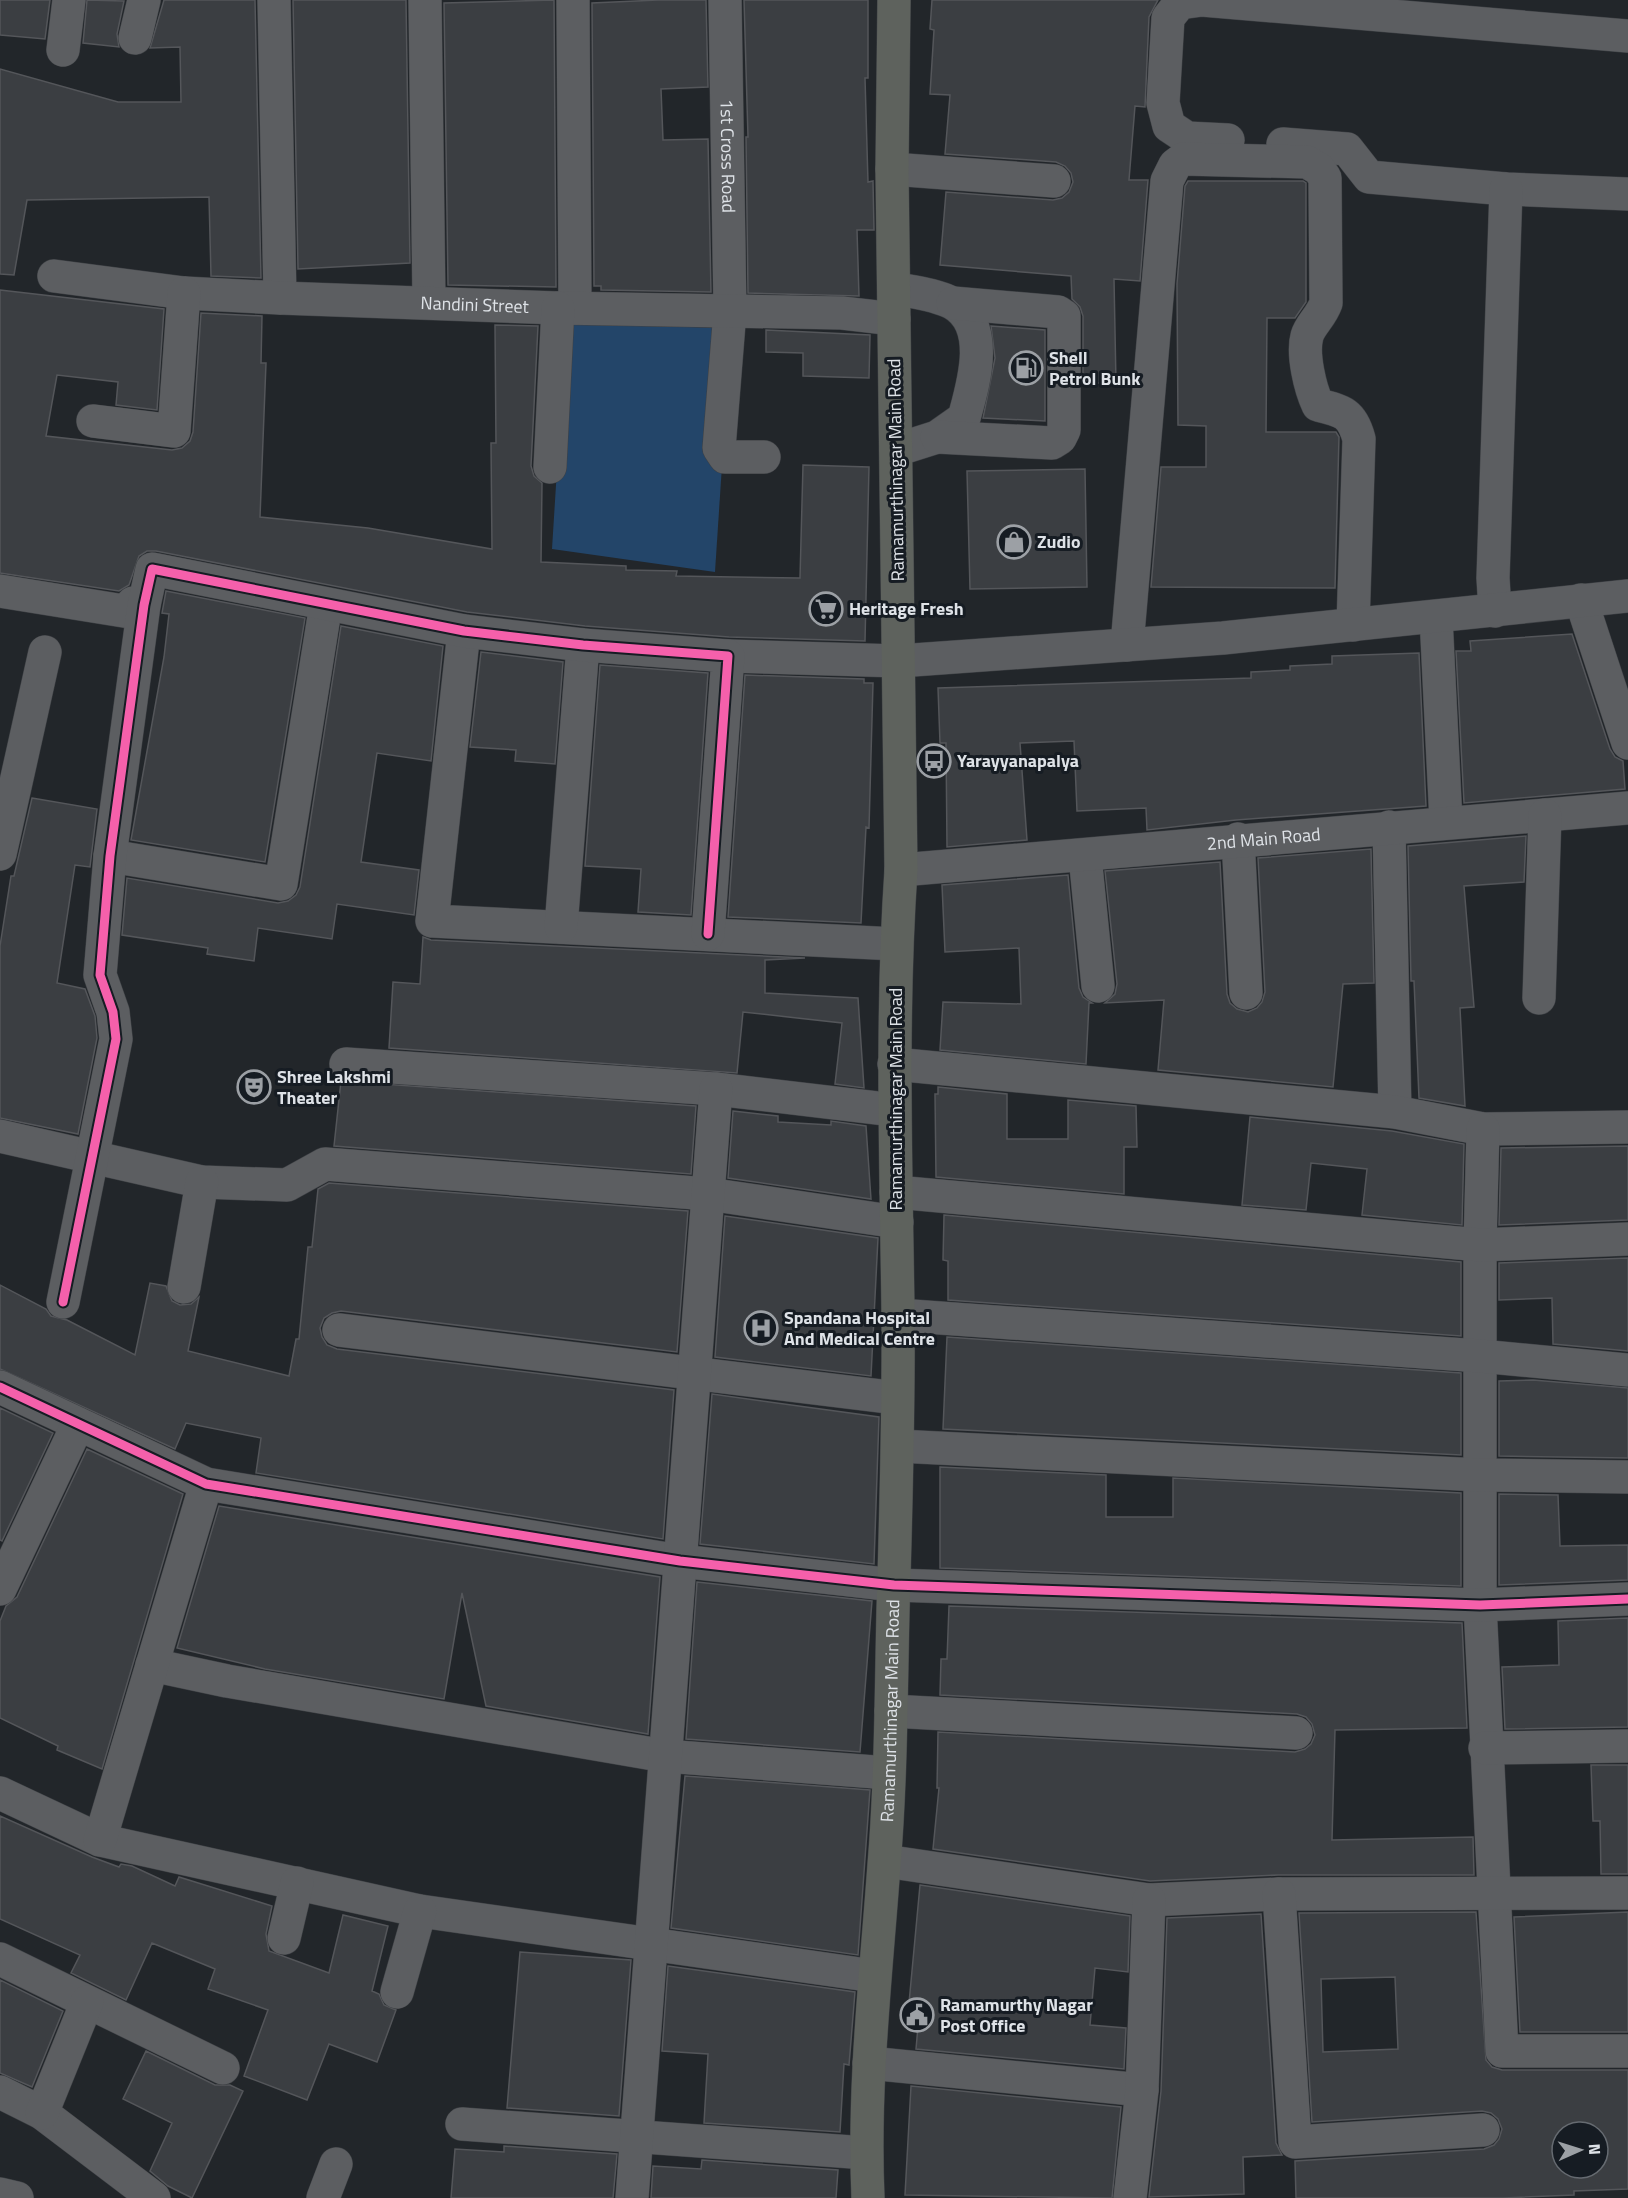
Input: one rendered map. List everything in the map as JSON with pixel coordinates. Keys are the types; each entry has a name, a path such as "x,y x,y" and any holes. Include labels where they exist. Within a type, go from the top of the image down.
{"main road":[{"name":"Ramamurthinagar Main Road","path":"868,2198 866,2154 868,2063 885,1861 897,1446 898,1315 894,1064 896,944 901,870 892,169 894,0"}],"street":[{"path":"63,50 69,0"},
{"path":"135,38 144,0"},
{"path":"274,0 280,298"},
{"path":"425,0 429,302"},
{"path":"550,467 566,308 573,0"},
{"name":"1st Cross Road","path":"725,0 730,311 719,448 725,457 764,457"},
{"path":"1628,36 1202,0 1180,3 1168,18 1162,103 1169,126 1187,138 1347,149 1369,177 1506,189 1628,194"},
{"path":"1127,645 1167,181 1175,165 1183,159 1307,162 1319,169 1325,178 1326,303 1321,317 1311,328 1307,337 1308,357 1310,387 1318,405 1341,411 1354,422 1359,439 1353,625"},
{"path":"892,169 1054,181"},
{"path":"1495,611 1493,578 1506,189"},
{"name":"Nandini Street","path":"54,276 184,293 280,298 566,308 843,313 894,303 953,303 1058,312 1064,316 1064,430 1060,438 1052,443 936,437"},
{"path":"93,421 174,431 184,293"},
{"path":"896,450 936,437 964,418 975,378 978,347 968,320 953,303"},
{"path":"63,1302 90,1156 116,1039 113,1012 100,975 110,856 144,605 152,569 464,630 582,645 728,656 899,661 1127,645 1353,625 1628,596"},
{"path":"0,591 130,612 133,603 144,605"},
{"path":"1581,600 1628,743"},
{"path":"110,856 281,884 327,604"},
{"path":"1436,617 1446,822"},
{"path":"464,630 432,921 896,944"},
{"path":"561,927 582,645"},
{"path":"0,854 45,652"},
{"path":"708,934 728,656"},
{"name":"2nd Main Road","path":"901,870 1085,856 1238,839 1628,808"},
{"path":"1539,998 1545,815"},
{"path":"1389,827 1395,1112"},
{"path":"1238,839 1246,993"},
{"path":"1085,856 1098,986"},
{"path":"346,1064 716,1089 894,1110"},
{"path":"894,1064 1395,1112 1483,1129 1628,1127"},
{"path":"632,2198 716,1089"},
{"path":"1483,1129 1480,1245 1480,1605 1492,1894 1502,2051 1628,2051"},
{"path":"0,1136 202,1182 287,1185 325,1164 708,1194 1480,1245 1628,1239"},
{"path":"184,1287 202,1182"},
{"path":"898,1315 1480,1356 1628,1370"},
{"path":"339,1330 693,1375 897,1398"},
{"path":"0,1388 206,1484 680,1561 894,1585 1480,1605 1628,1599"},
{"path":"0,1589 78,1424"},
{"path":"897,1446 1480,1475 1628,1477"},
{"path":"100,1840 206,1484"},
{"path":"152,1665 239,1683 665,1756 888,1773"},
{"path":"891,1711 1296,1733"},
{"path":"1485,1748 1628,1746"},
{"path":"0,1793 100,1840 420,1911 874,1976"},
{"path":"885,1861 1149,1900 1279,1894 1628,1893"},
{"path":"284,1938 297,1883"},
{"path":"1279,1894 1295,2142 1483,2130"},
{"path":"1130,2198 1142,2090 1149,1900"},
{"path":"397,1992 420,1911"},
{"path":"0,1959 223,2068"},
{"path":"42,2113 87,2002"},
{"path":"868,2063 1142,2090"},
{"path":"0,2092 42,2113 154,2198"},
{"path":"462,2124 866,2154"},
{"path":"323,2198 336,2164"},
{"path":"0,2194 17,2198"}],"shaded area":[{"path":"566,324 731,328 715,572 552,549"}],"building":[{"path":"0,0 50,0 45,39 0,35"},
{"path":"87,0 124,1 117,34 119,47 83,43"},
{"path":"164,0 255,0 261,278 211,276 209,197 27,200 14,275 0,274 0,69 118,102 181,102 180,47 150,48"},
{"path":"293,0 406,0 410,263 298,269"},
{"path":"554,0 556,287 448,285 444,3"},
{"path":"706,0 708,87 661,89 663,140 708,139 711,292 601,290 601,286 594,286 592,3"},
{"path":"744,0 868,0 868,78 865,78 868,182 873,181 874,230 857,230 859,296 748,293 746,137 748,137"},
{"path":"932,0 1158,0 1149,17 1145,107 1135,106 1129,180 1148,180 1140,281 1114,279 1116,383 1083,383 1083,316 1080,307 1072,299 1071,276 940,265 946,192 1053,200 1062,198 1069,192 1073,182 1071,173 1065,166 1056,162 945,154 950,95 930,94 934,30 930,29"},
{"path":"1188,181 1303,181 1306,183 1306,302 1295,318 1267,318 1266,432 1336,432 1339,437 1335,588 1151,587 1161,467 1206,467 1206,426 1178,425 1177,284 1185,186"},
{"path":"0,290 164,309 157,410 116,405 118,382 57,375 46,436 172,450 182,448 190,441 193,432 201,313 262,316 261,363 266,363 260,517 368,528 492,549 491,443 496,443 495,325 538,326 531,466 534,476 542,483 541,562 626,566 626,570 677,571 676,576 800,578 803,465 869,467 865,641 729,637 585,626 467,612 156,551 147,551 139,556 129,585 119,591 0,573"},
{"path":"991,326 1045,330 1045,421 983,418 995,358"},
{"path":"766,330 870,335 869,378 803,376 803,353 766,352"},
{"path":"1085,469 1087,587 970,589 967,471"},
{"path":"166,591 305,618 265,862 131,840 164,657 169,614 162,613"},
{"path":"341,626 443,646 431,761 377,753 361,862 419,870 414,915 337,904 332,939 258,928 254,961 207,954 208,948 122,935 127,878 278,903 288,901 296,895 300,887"},
{"path":"1572,634 1610,749 1615,757 1623,761 1625,789 1464,803 1456,651 1471,651 1470,641"},
{"path":"481,652 563,662 555,764 515,761 516,750 470,747"},
{"path":"1419,653 1426,806 1236,820 1147,830 1146,808 1077,811 1074,741 1020,743 1027,840 947,847 946,743 940,743 938,688 1251,678 1251,672 1290,670 1290,666 1332,664 1332,656"},
{"path":"600,665 708,673 691,915 638,912 641,869 585,866"},
{"path":"745,675 864,679 864,683 873,683 869,828 866,827 861,923 728,917"},
{"path":"32,798 97,809 90,867 75,865 57,983 85,989 95,1016 97,1038 78,1134 0,1118 0,946 11,876 14,876"},
{"path":"1526,836 1524,882 1464,886 1474,1007 1460,1008 1465,1106 1419,1098 1414,981 1411,981 1408,846"},
{"path":"1371,849 1374,983 1343,984 1333,1087 1158,1070 1164,1000 1105,1003 1115,994 1117,984 1105,871 1220,862 1227,994 1230,1003 1237,1009 1248,1012 1257,1008 1265,992 1258,858"},
{"path":"1068,875 1079,988 1083,997 1092,1003 1089,1003 1086,1064 940,1050 943,1002 1021,1004 1019,948 945,952 942,885"},
{"path":"423,937 431,940 805,958 765,960 765,993 858,998 864,1088 835,1084 842,1023 743,1012 737,1073 389,1048 393,982 420,984"},
{"path":"341,1081 696,1106 691,1174 334,1146"},
{"path":"938,1087 1007,1094 1007,1139 1068,1139 1068,1100 1136,1106 1137,1147 1124,1147 1124,1194 936,1177 935,1094 938,1094"},
{"path":"733,1111 778,1116 778,1122 831,1125 831,1121 866,1126 871,1199 728,1178"},
{"path":"1250,1117 1392,1131 1464,1144 1462,1225 1362,1215 1367,1169 1311,1163 1306,1210 1242,1205"},
{"path":"1628,1146 1628,1220 1499,1225 1501,1148"},
{"path":"329,1183 688,1211 677,1352 341,1311 324,1318 320,1328 327,1345 337,1349 674,1390 663,1539 256,1473 261,1438 186,1423 175,1449 0,1369 0,1285 46,1309 51,1316 67,1320 135,1355 150,1283 166,1286 172,1301 180,1305 191,1304 199,1297 188,1351 289,1376 296,1339 299,1339 308,1247 312,1247 318,1189"},
{"path":"944,1215 1461,1262 1461,1336 948,1300 948,1261 943,1260"},
{"path":"725,1216 878,1238 871,1376 715,1357"},
{"path":"1628,1258 1628,1351 1553,1344 1552,1298 1499,1300 1499,1263"},
{"path":"947,1337 1461,1373 1461,1455 943,1429"},
{"path":"1533,1380 1628,1388 1628,1458 1499,1456 1499,1381"},
{"path":"712,1394 879,1417 874,1564 700,1544"},
{"path":"0,1408 53,1433 2,1541 0,1540"},
{"path":"87,1449 183,1494 102,1769 57,1750 58,1746 0,1718 0,1621 6,1606 17,1597"},
{"path":"940,1467 1106,1475 1106,1517 1173,1517 1173,1478 1461,1493 1461,1586 940,1568"},
{"path":"1499,1494 1558,1495 1560,1546 1628,1545 1628,1580 1499,1585"},
{"path":"219,1506 660,1577 648,1734 486,1706 462,1593 444,1699 265,1669 177,1648"},
{"path":"697,1582 872,1601 860,1752 686,1739"},
{"path":"949,1606 1462,1623 1467,1728 1335,1730 1332,1840 1473,1837 1474,1875 1278,1875 1150,1881 933,1849 939,1788 937,1788 938,1732 1295,1752 1311,1744 1315,1735 1312,1724 1306,1717 1297,1714 940,1695 941,1659 947,1659"},
{"path":"1628,1618 1628,1727 1505,1729 1502,1667 1559,1665 1558,1621"},
{"path":"1591,1765 1628,1765 1628,1874 1601,1874 1600,1821 1593,1821"},
{"path":"685,1776 870,1790 858,1955 671,1928"},
{"path":"0,1816 92,1857 119,1867 121,1864 132,1866 175,1886 179,1877 272,1906 266,1934 269,1951 329,1973 343,1915 388,1926 372,1991 379,1994 384,2005 396,2010 377,2062 329,2044 307,2100 244,2076 268,2010 208,1989 215,1969 152,1943 126,2000 71,1973 80,1955 0,1919"},
{"path":"920,1885 1130,1916 1128,1972 1095,1968 1090,2025 1126,2028 1124,2069 916,2049 920,2004 909,2003"},
{"path":"1476,1912 1486,2060 1492,2067 1502,2070 1628,2070 1628,2189 1574,2191 1574,2195 1503,2198 1296,2198 1295,2161 1484,2149 1494,2145 1502,2129 1498,2119 1491,2113 1482,2111 1312,2122 1299,1913","holes":["1395,1977 1398,2049 1323,2052 1321,1979"]},
{"path":"1628,1912 1628,2032 1520,2032 1514,1917"},
{"path":"1261,1914 1276,2143 1282,2155 1243,2157 1244,2194 1149,2197 1161,2091 1167,1918"},
{"path":"520,1952 631,1960 619,2116 507,2108"},
{"path":"668,1966 855,1992 849,2065 844,2064 840,2132 704,2123 708,2054 662,2051"},
{"path":"0,1980 63,2011 32,2087 0,2073"},
{"path":"146,2051 215,2085 230,2085 243,2091 192,2198 168,2186 150,2171 172,2123 123,2099"},
{"path":"911,2086 1121,2107 1112,2198 905,2195"},
{"path":"504,2146 617,2154 613,2198 451,2198 455,2149 504,2152"},
{"path":"702,2160 838,2170 836,2198 651,2198 653,2166 701,2169"}],"cycle path":[{"path":"63,1302 116,1039 113,1012 100,975 110,856 144,605 152,569 464,631 583,645 728,656 708,934"},
{"path":"0,1387 206,1484 680,1561 894,1585 1480,1605 1628,1599"}],"place":[{"name":"Shell Petrol Bunk","path":"1026,368"},
{"name":"Zudio","path":"1014,542"},
{"name":"Heritage Fresh","path":"826,609"},
{"name":"Yarayyanapalya","path":"934,761"},
{"name":"Shree Lakshmi Theater","path":"254,1087"},
{"name":"Spandana Hospital And Medical Centre","path":"761,1328"},
{"name":"Ramamurthy Nagar Post Office","path":"917,2015"}]}
